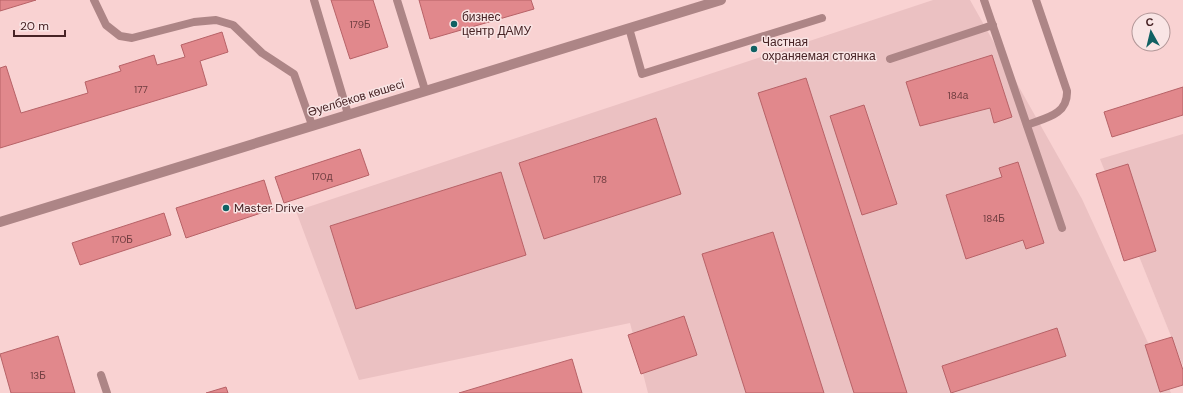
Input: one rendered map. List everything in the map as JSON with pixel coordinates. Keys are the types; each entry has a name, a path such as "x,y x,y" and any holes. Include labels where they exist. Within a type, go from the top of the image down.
{"street":[{"name":"Әуелбеков көшесі","path":"0,222 721,0"}],"lane":[{"path":"94,0 106,24 120,36 132,38 194,22 216,20 233,25 262,53 294,74 312,125"},
{"path":"314,0 348,114"},
{"path":"398,0 425,90"},
{"path":"984,0 1062,228"},
{"path":"1028,125 1062,110 1067,97 1036,0"},
{"path":"629,28 642,74 822,18"},
{"path":"890,59 993,25"},
{"path":"101,375 107,393"}],"shaded area":[{"path":"933,0 970,0 1082,199 1171,393 648,393 630,323 359,380 296,211"},
{"path":"1183,134 1183,366 1100,159"}],"building":[{"path":"0,0 36,0 0,11"},
{"path":"331,0 373,0 388,47 350,59"},
{"name":"бизнес центр ДАМУ","path":"419,0 531,0 534,9 430,39"},
{"path":"222,32 228,52 200,61 207,85 0,148 0,68 6,66 21,113 88,93 85,82 121,71 119,66 154,55 157,65 185,57 181,45"},
{"path":"992,55 1012,117 994,123 990,108 920,126 906,82"},
{"path":"806,78 907,393 854,393 758,93"},
{"path":"1183,87 1183,115 1112,137 1104,112"},
{"path":"864,105 897,204 862,215 830,116"},
{"path":"656,118 681,194 544,239 519,163"},
{"path":"360,149 369,175 284,203 275,177"},
{"path":"1018,162 1044,243 1026,249 1023,240 966,259 946,195 1002,177 999,168"},
{"path":"1128,164 1156,251 1124,261 1096,174"},
{"path":"501,172 526,255 356,309 330,226"},
{"path":"264,180 273,209 186,238 176,208"},
{"path":"164,213 171,235 80,265 72,243"},
{"path":"773,232 824,393 746,393 702,254"},
{"path":"684,316 697,355 641,374 628,335"},
{"path":"1057,328 1066,356 951,393 942,366"},
{"path":"58,336 75,393 11,393 0,354"},
{"path":"1172,337 1183,370 1183,385 1160,392 1145,345"},
{"path":"572,359 582,393 459,393"},
{"path":"226,387 228,393 206,393"}],"place":[{"name":"бизнес центр ДАМУ","path":"454,24"},
{"name":"Частная охраняемая стоянка","path":"754,49"},
{"name":"Master Drive","path":"226,208"}]}
